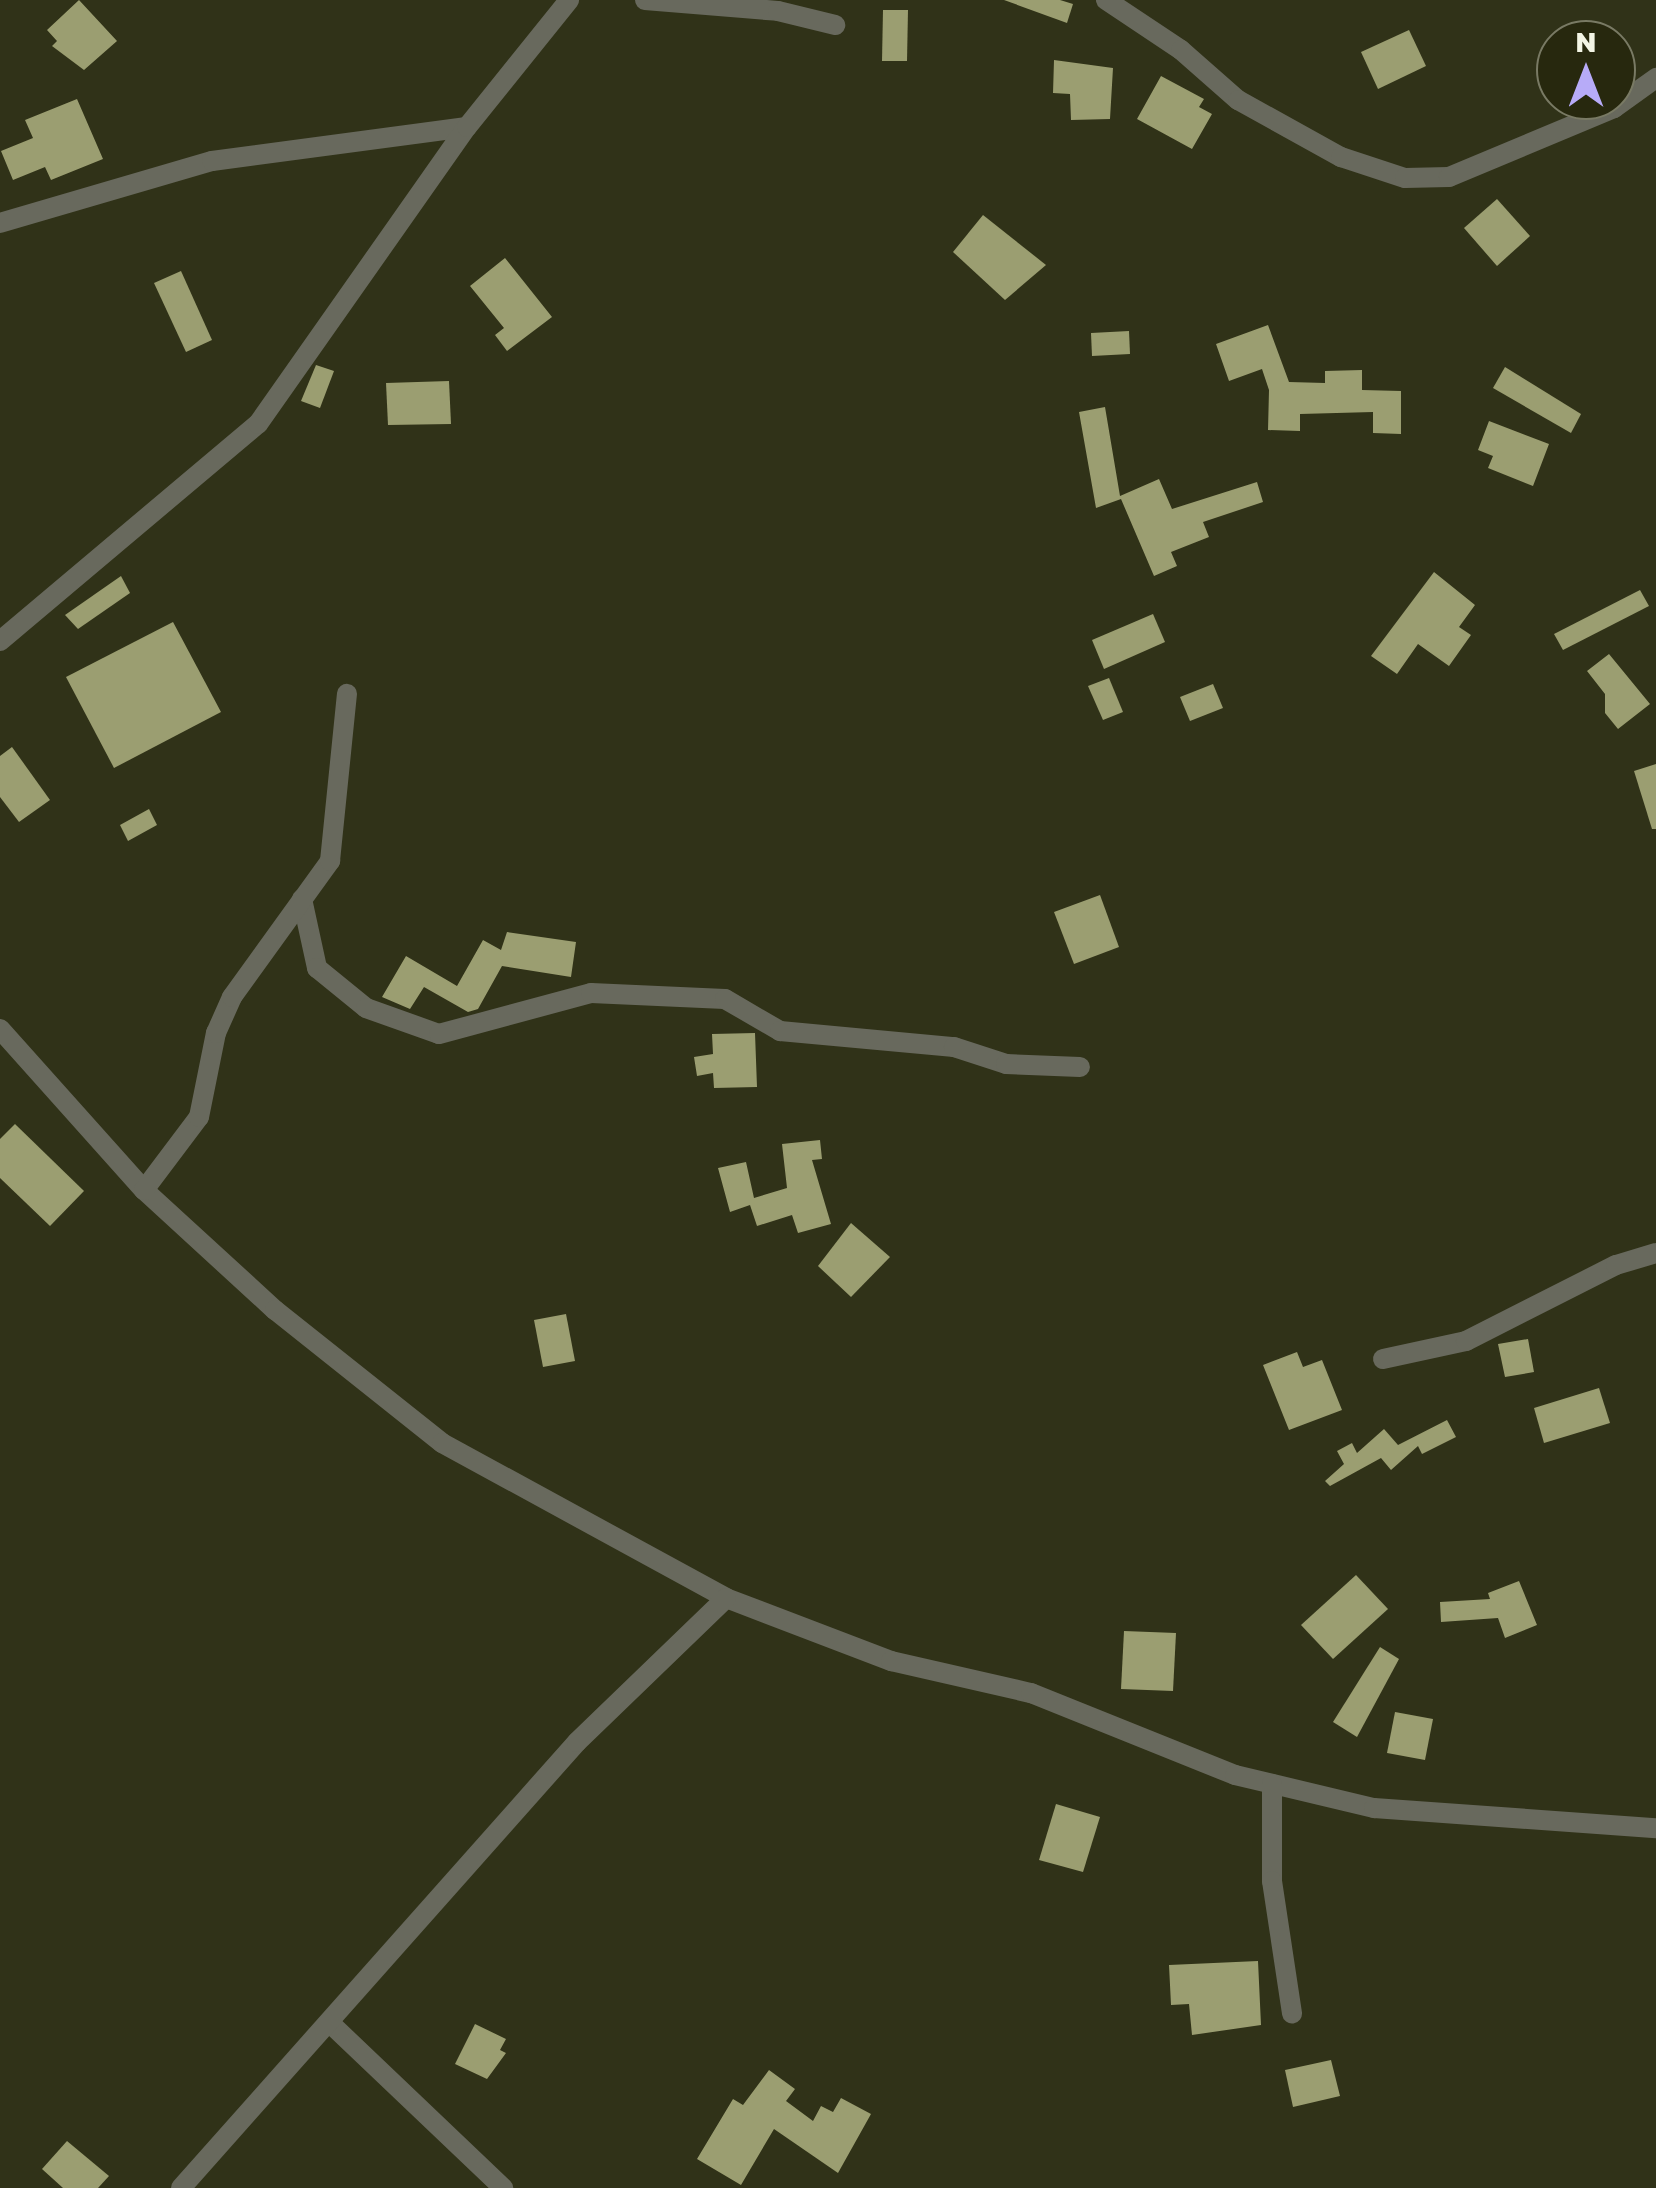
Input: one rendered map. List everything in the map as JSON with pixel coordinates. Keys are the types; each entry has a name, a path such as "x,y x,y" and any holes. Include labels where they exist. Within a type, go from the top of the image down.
{"street":[{"path":"0,641 258,424 467,128 569,0"},
{"path":"645,0 778,11 835,25"},
{"path":"1106,0 1181,50 1238,100 1342,157 1405,178 1448,176 1614,108 1656,78"},
{"path":"0,223 212,161 467,128"},
{"path":"144,1190 199,1117 216,1033 232,997 330,861 338,826 346,694"},
{"path":"302,899 317,968 366,1008 440,1034 591,994 725,999 780,1030 954,1047 1006,1064 1080,1066"},
{"path":"0,1029 144,1190 276,1310 442,1444 726,1598 891,1661 1031,1693 1272,1784 1374,1808 1656,1828"},
{"path":"1384,1359 1466,1341 1616,1264 1656,1252"},
{"path":"181,2188 331,2024 395,1942 577,1742 726,1598"},
{"path":"1272,1784 1272,1881 1292,2014"},
{"path":"331,2024 502,2188"}],"building":[{"path":"79,0 117,41 84,70 52,46 57,41 47,30"},
{"path":"1004,0 1060,0 1073,4 1067,23"},
{"path":"883,10 908,10 907,61 882,61"},
{"path":"1409,30 1426,66 1378,89 1361,52"},
{"path":"1054,60 1113,68 1110,119 1071,120 1070,94 1053,93"},
{"path":"1161,76 1204,99 1199,107 1212,114 1192,149 1137,119"},
{"path":"77,99 103,159 51,180 45,167 13,180 1,151 33,138 25,120"},
{"path":"1497,199 1530,236 1497,266 1464,228"},
{"path":"983,215 1046,265 1005,300 953,252"},
{"path":"505,258 552,317 507,351 495,335 504,328 470,286"},
{"path":"181,271 212,340 186,352 154,283"},
{"path":"1268,325 1289,382 1325,383 1325,371 1362,370 1362,390 1401,391 1401,434 1373,433 1373,412 1300,414 1300,431 1268,430 1269,390 1262,369 1229,381 1216,344"},
{"path":"1129,331 1130,354 1092,356 1091,333"},
{"path":"316,365 334,371 320,408 301,401"},
{"path":"1505,367 1581,414 1571,433 1493,388"},
{"path":"449,381 451,424 388,425 386,383"},
{"path":"1105,407 1120,496 1159,479 1172,509 1257,482 1263,502 1203,522 1209,537 1171,552 1177,566 1154,576 1121,499 1096,508 1079,412"},
{"path":"1489,421 1549,444 1533,486 1488,468 1493,456 1478,450"},
{"path":"1434,572 1475,605 1459,627 1471,635 1449,666 1418,644 1397,674 1371,656"},
{"path":"121,576 130,593 78,629 65,615"},
{"path":"1640,590 1649,606 1563,650 1554,634"},
{"path":"1153,614 1165,642 1104,669 1092,640"},
{"path":"173,622 221,712 114,768 66,677"},
{"path":"1609,654 1650,704 1618,729 1605,713 1605,694 1587,671"},
{"path":"1109,678 1123,712 1103,720 1088,686"},
{"path":"1213,684 1223,708 1190,721 1180,697"},
{"path":"12,747 50,800 19,822 0,797 0,756"},
{"path":"1656,764 1656,829 1652,829 1634,771"},
{"path":"149,809 157,825 128,841 120,825"},
{"path":"1100,895 1119,947 1074,964 1054,912"},
{"path":"507,932 576,942 571,977 502,966 478,1009 468,1012 424,987 410,1009 382,997 406,956 457,986 483,940 501,950"},
{"path":"755,1033 757,1087 714,1088 713,1073 697,1076 694,1057 713,1054 712,1034"},
{"path":"15,1124 84,1191 50,1226 0,1178 0,1139"},
{"path":"820,1140 822,1159 812,1160 831,1224 798,1233 792,1215 757,1226 750,1205 730,1212 718,1168 746,1162 754,1198 787,1188 782,1144"},
{"path":"851,1223 890,1257 851,1297 818,1266"},
{"path":"566,1314 575,1361 543,1367 534,1320"},
{"path":"1528,1339 1534,1372 1505,1377 1498,1344"},
{"path":"1297,1352 1303,1367 1322,1360 1342,1410 1289,1430 1263,1365"},
{"path":"1599,1388 1610,1423 1544,1443 1534,1408"},
{"path":"1447,1420 1456,1437 1422,1454 1418,1446 1391,1470 1381,1458 1330,1486 1325,1481 1344,1464 1337,1451 1352,1443 1357,1453 1384,1429 1398,1445"},
{"path":"1356,1575 1388,1609 1333,1659 1301,1625"},
{"path":"1519,1581 1537,1625 1505,1638 1498,1618 1441,1622 1440,1602 1490,1599 1488,1593"},
{"path":"1124,1631 1176,1633 1173,1691 1121,1689"},
{"path":"1380,1647 1399,1659 1357,1737 1333,1722"},
{"path":"1395,1712 1433,1719 1425,1760 1387,1753"},
{"path":"1056,1804 1100,1817 1083,1872 1039,1860"},
{"path":"1258,1961 1261,2025 1192,2035 1189,2004 1171,2005 1169,1965"},
{"path":"475,2024 506,2039 500,2050 506,2053 487,2079 455,2064"},
{"path":"1331,2060 1340,2096 1293,2107 1285,2070"},
{"path":"769,2070 795,2089 786,2101 813,2121 821,2106 833,2112 841,2098 871,2114 838,2173 774,2129 741,2185 697,2159 733,2099 743,2105"},
{"path":"67,2141 109,2176 98,2188 63,2188 42,2169"}]}
